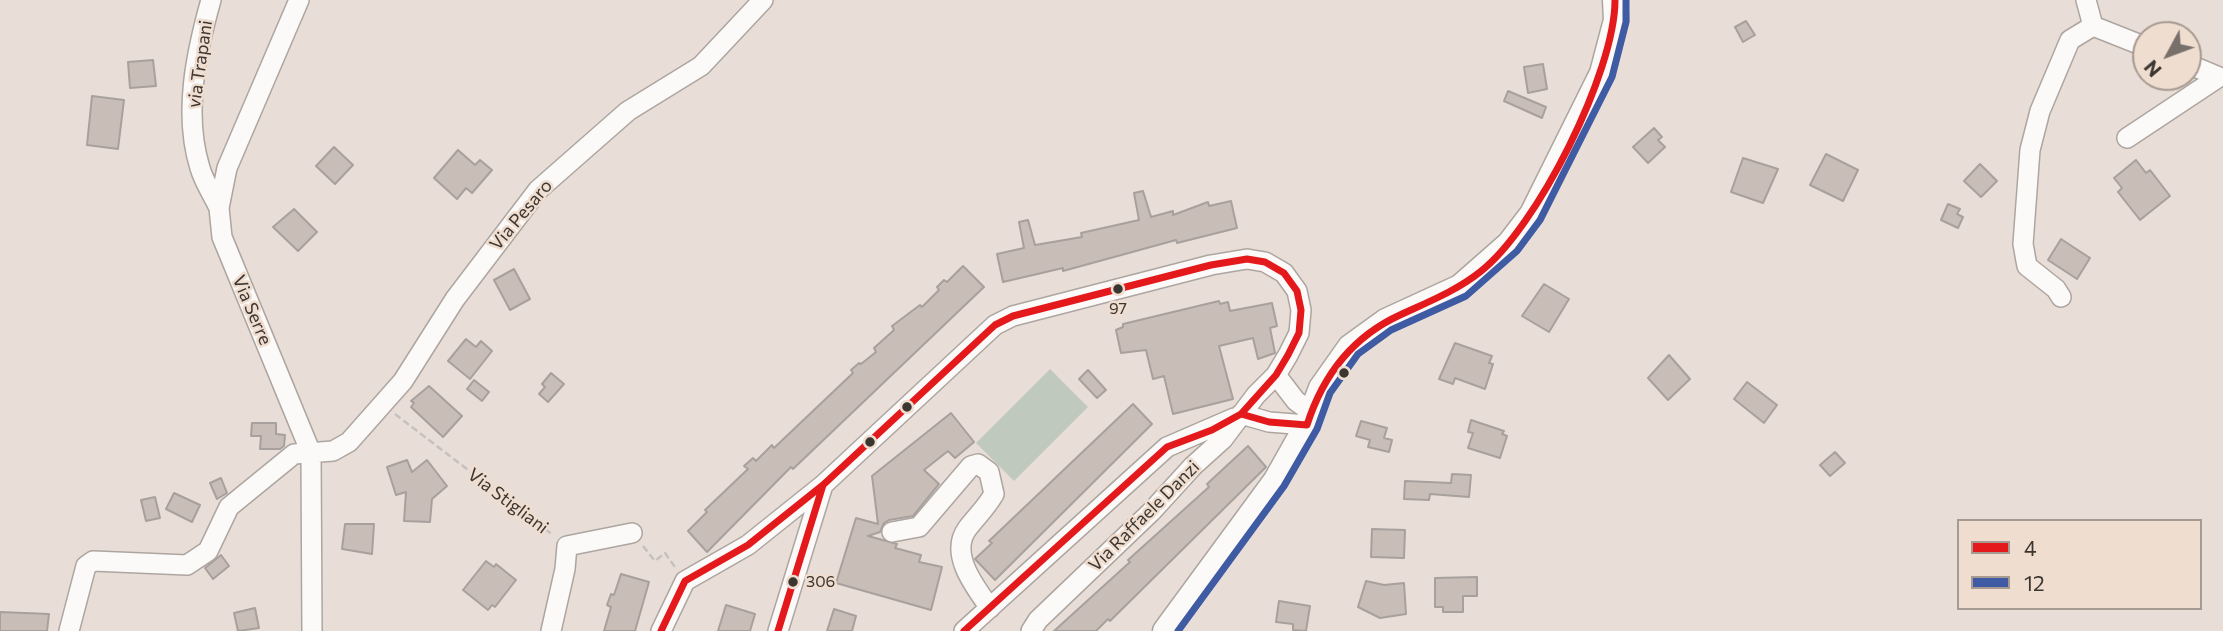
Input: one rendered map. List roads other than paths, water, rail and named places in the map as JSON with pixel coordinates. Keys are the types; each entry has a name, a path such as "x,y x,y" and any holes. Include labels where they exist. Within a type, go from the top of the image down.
{"street":[{"name":"via Trapani","path":"211,0 201,37 191,104 200,167 219,208"},
{"name":"Via Serre","path":"299,0 227,168 219,208 222,237 311,453 312,631"},
{"name":"Via Pesaro","path":"69,631 86,566 93,561 187,565 208,551 229,507 295,454 333,451 349,442 403,381 455,299 538,190 628,111 701,66 763,0"},
{"path":"1165,631 1276,480 1289,456 1304,413 1350,347 1386,321 1460,286 1509,244 1532,214 1602,73 1616,20 1615,0"},
{"path":"2086,0 2094,26"},
{"path":"2094,26 2132,41"},
{"path":"2061,297 2056,289 2027,266 2023,244 2031,150 2040,111 2070,40 2094,26"},
{"path":"2202,70 2219,77 2202,88"},
{"path":"2127,138 2198,91"},
{"path":"661,631 685,581 748,545 823,485 995,325 1013,316 1211,265 1247,259 1265,262 1284,273 1297,291 1301,310 1299,333 1276,375 1241,414 1269,422 1304,413"},
{"path":"1276,375 1304,413"},
{"path":"1256,395 1304,413"},
{"name":"Via Raffaele Danzi","path":"964,631 1176,443 1212,430 1241,414"},
{"name":"Via Raffaele Danzi","path":"1031,631 1038,620 1151,512 1192,466 1223,439 1241,414"},
{"path":"1269,422 1289,456"},
{"path":"1176,443 1184,450 1192,466"},
{"path":"892,532 907,532 919,527 971,466 978,464 989,472 994,495 981,516 967,529 960,544 961,556 990,608"},
{"path":"778,631 823,485"},
{"name":"Via Stigliani","path":"551,631 565,569 567,546 632,533"}],"place":[{"name":"97","path":"1118,289"},
{"name":"306","path":"793,582"}]}
